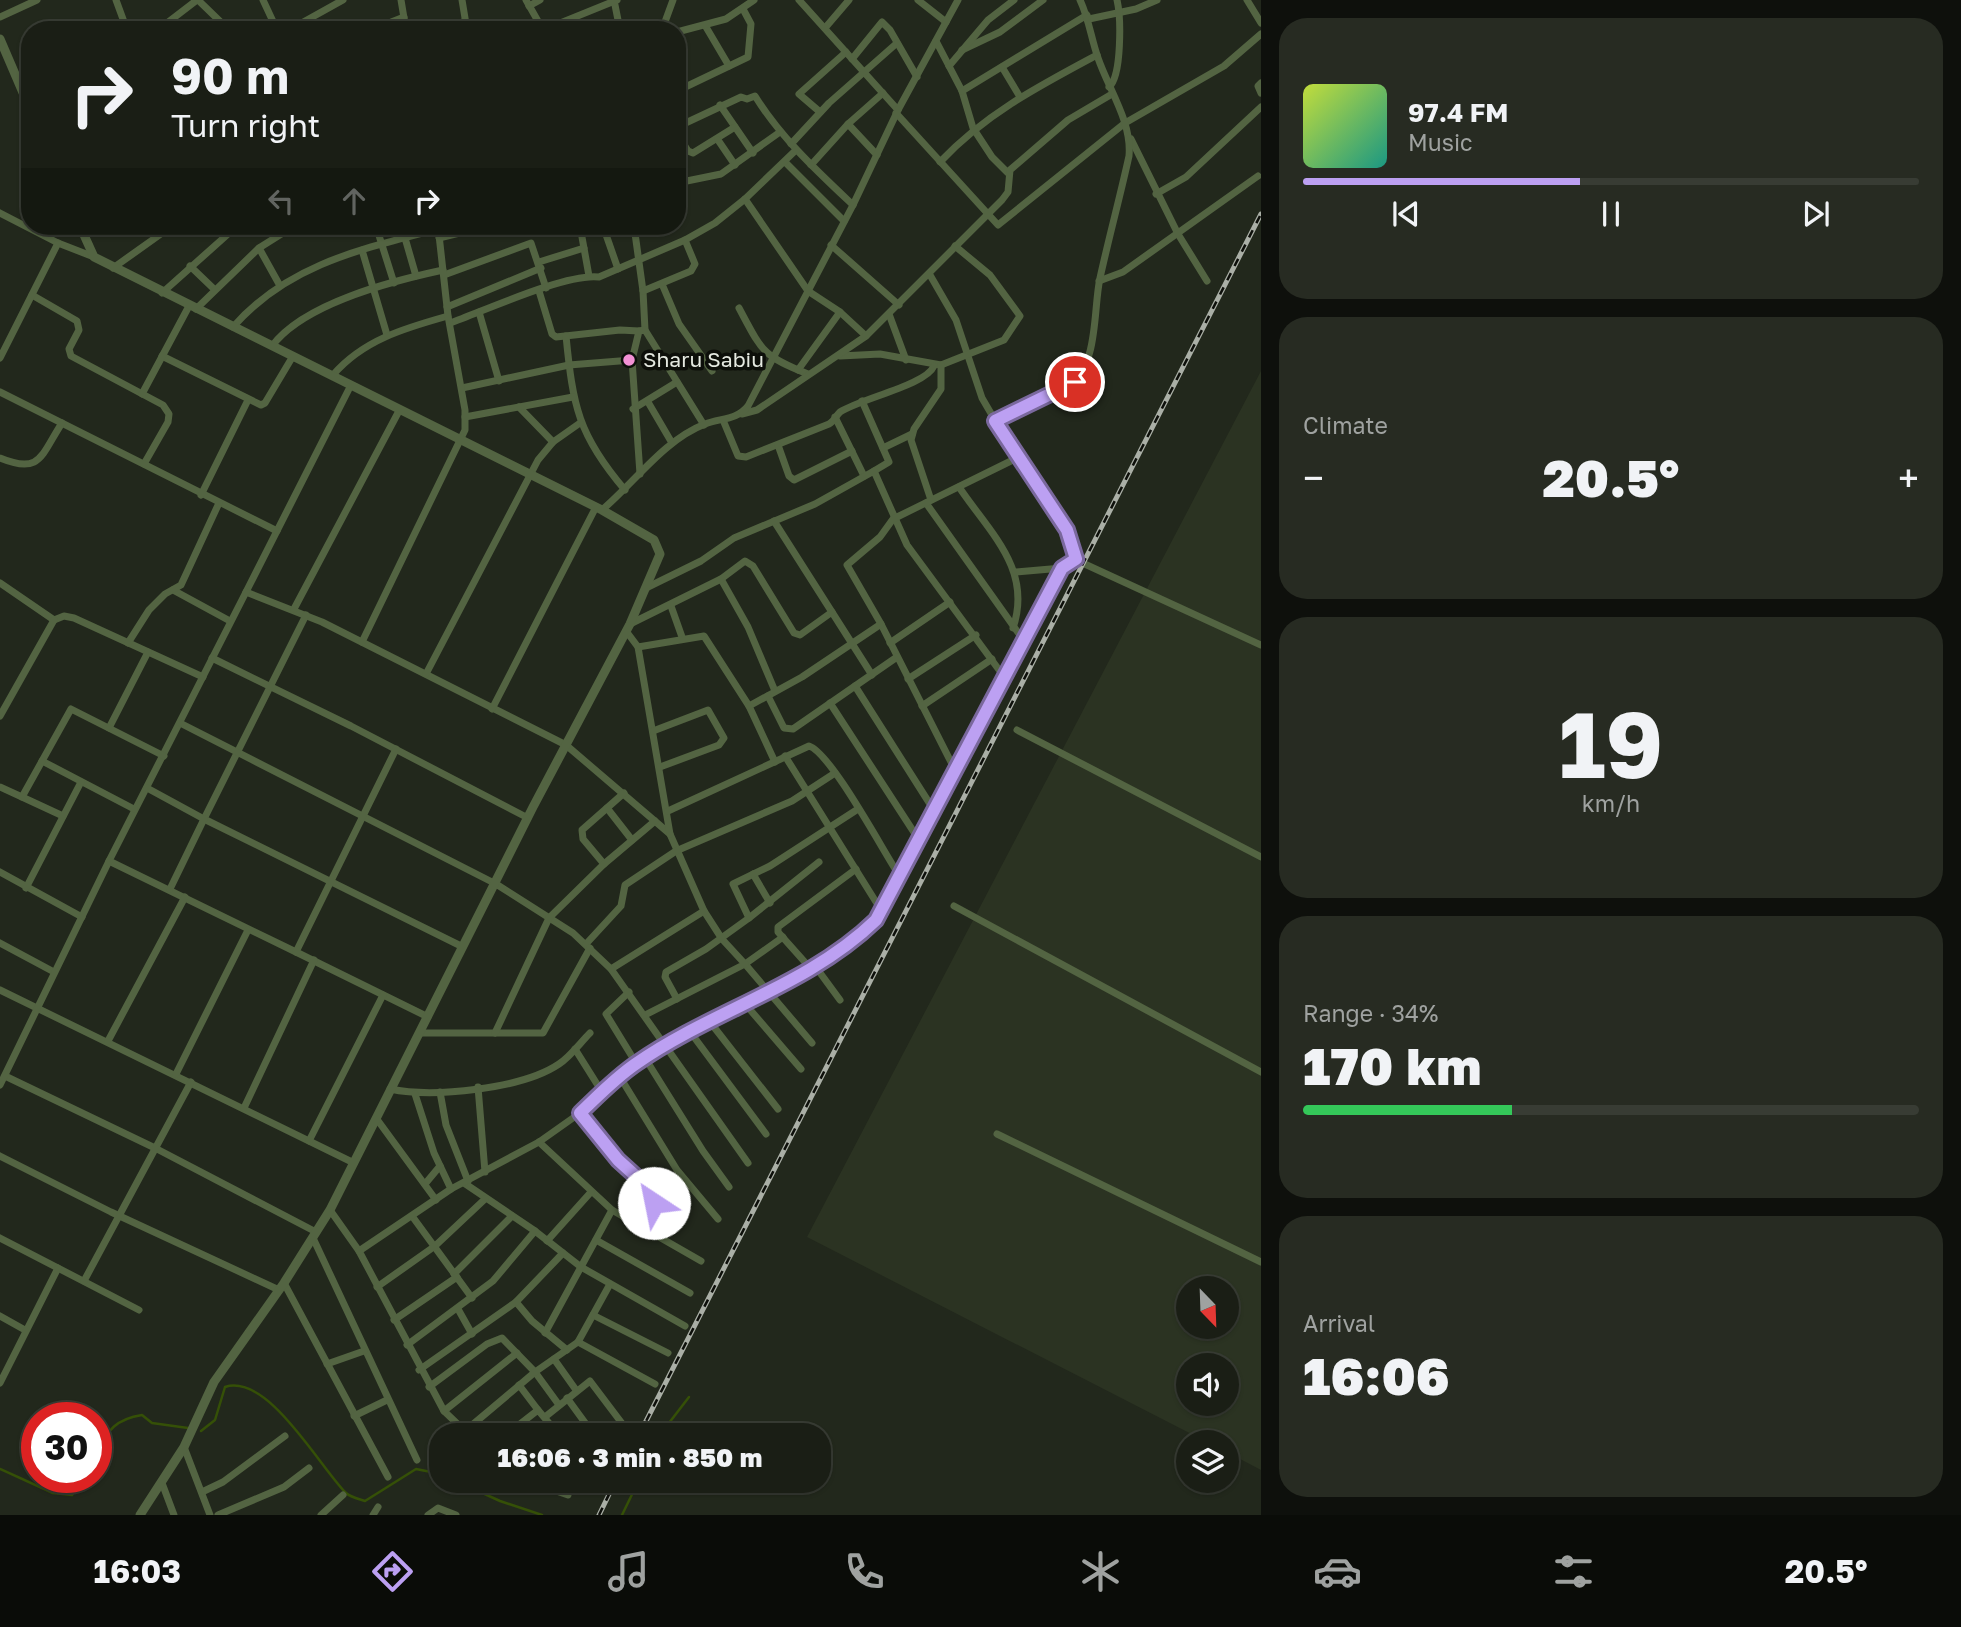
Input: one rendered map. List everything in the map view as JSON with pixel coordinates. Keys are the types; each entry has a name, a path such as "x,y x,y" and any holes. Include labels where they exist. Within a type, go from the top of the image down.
{"street":[{"path":"0,17 37,0"},
{"path":"116,0 124,21"},
{"path":"170,21 198,0 220,21"},
{"path":"273,0 264,2 273,21"},
{"path":"305,21 343,0"},
{"path":"401,0 405,21"},
{"path":"462,0 465,21"},
{"path":"538,21 528,3 540,0"},
{"path":"565,21 615,0 618,21"},
{"path":"665,21 673,0"},
{"path":"686,31 706,27 743,9 754,0"},
{"path":"799,0 883,93 995,225 1002,224 1125,123 1224,66 1261,34"},
{"path":"825,28 849,0"},
{"path":"918,0 946,22"},
{"path":"741,415 773,360 853,205 897,112 958,0"},
{"path":"949,65 988,20 1014,0"},
{"path":"962,50 1000,32 1043,0"},
{"path":"1080,0 1088,17 1097,55 1130,139 1156,194 1207,281"},
{"path":"1117,0 1122,12"},
{"path":"1008,173 1068,120 1110,91 1115,80 1122,12 1126,0"},
{"path":"962,91 1088,17 1122,12 1157,0"},
{"path":"1247,0 1261,23"},
{"path":"686,87 750,54 751,24 743,9"},
{"path":"394,21 404,17"},
{"path":"852,59 878,23 886,23 918,77"},
{"path":"706,27 729,66"},
{"path":"0,39 21,88"},
{"path":"492,709 599,509 625,490 672,443 704,425 757,410 866,336 930,275 1008,192 1008,173 992,157 973,128 962,91 936,41"},
{"path":"332,375 345,361 387,335 479,313 589,276 599,277 685,240 745,199 785,162 820,112 897,43"},
{"path":"820,112 799,94 846,52"},
{"path":"940,162 973,128 1020,97 1097,55"},
{"path":"1002,66 1020,97"},
{"path":"1261,83 1258,86 1261,93"},
{"path":"811,165 848,124 883,93"},
{"path":"686,122 720,105 741,97 747,99 755,96 780,132 853,205"},
{"path":"720,105 753,153"},
{"path":"1156,194 1186,177 1261,107"},
{"path":"848,124 877,155"},
{"path":"686,150 698,153 735,127"},
{"path":"686,182 711,178 753,153 780,132"},
{"path":"718,139 735,165"},
{"path":"995,421 1075,382 1089,351 1099,281 1130,139"},
{"path":"785,162 845,221"},
{"path":"1099,281 1123,272 1258,176"},
{"path":"745,199 808,291 840,312 866,336"},
{"path":"1,215 21,225"},
{"path":"42,235 94,257 162,293 351,384 460,442 599,509 654,540 659,546 660,554 628,628 528,818 330,1210 282,1286 214,1382 184,1447 140,1515"},
{"path":"84,235 94,257"},
{"path":"113,268 159,235"},
{"path":"162,293 226,235"},
{"path":"142,394 192,307 259,248 280,235"},
{"path":"378,235 394,283"},
{"path":"233,327 251,305 279,285 362,250 420,235"},
{"path":"362,642 465,430 462,388 447,307 439,235"},
{"path":"582,235 589,276"},
{"path":"606,235 618,269"},
{"path":"635,235 643,291 642,331 632,360 633,410 640,474"},
{"path":"405,238 416,276"},
{"path":"643,291 694,268 685,240"},
{"path":"0,358 58,243"},
{"path":"272,346 280,335 307,315 394,283 416,276 443,273 531,243 540,265 542,290 552,334 566,336 620,330 642,331"},
{"path":"831,245 899,305"},
{"path":"840,356 880,354 937,365 970,355 1004,340 1019,322 1020,316 990,275 955,246"},
{"path":"259,248 279,285"},
{"path":"447,307 584,248"},
{"path":"362,250 387,335"},
{"path":"190,266 214,289"},
{"path":"930,275 956,320 970,355 982,398 1017,458 1067,530 1076,559 1261,645"},
{"path":"662,284 679,324 712,371"},
{"path":"32,295 77,321 79,330 69,349 71,356 163,405 169,414 168,422 144,464"},
{"path":"739,308 756,339 773,360 808,374"},
{"path":"798,370 840,312"},
{"path":"479,313 499,381"},
{"path":"889,314 906,359"},
{"path":"642,331 704,425"},
{"path":"566,336 573,397 580,424 604,466 625,490"},
{"path":"162,356 261,405 265,403 293,356"},
{"path":"462,388 569,365 632,360"},
{"path":"723,420 741,458 829,424 835,417 862,401 916,382 928,375 937,365"},
{"path":"883,448 912,435 941,389 937,365"},
{"path":"633,410 677,382"},
{"path":"0,1085 135,809 351,384"},
{"path":"0,392 277,531"},
{"path":"465,417 573,397"},
{"path":"201,495 248,400"},
{"path":"648,587 701,561 726,542 815,504 888,463 862,401"},
{"path":"648,402 672,443"},
{"path":"519,407 553,442"},
{"path":"294,609 400,409"},
{"path":"835,417 864,475"},
{"path":"0,458 19,466 37,462 62,423"},
{"path":"426,674 529,475 553,442 580,424"},
{"path":"912,435 913,454 929,501 1024,641"},
{"path":"778,445 789,476 794,480 852,451"},
{"path":"955,770 881,624 847,565 880,537 893,519 1017,458"},
{"path":"874,471 893,519 916,558 976,635 1004,678"},
{"path":"959,486 1004,549 1016,572 1018,603 1013,628"},
{"path":"128,643 149,610 180,585 219,503"},
{"path":"774,520 872,675"},
{"path":"1016,572 1062,568 1076,559"},
{"path":"628,628 721,579 739,564 750,562 798,634 832,612"},
{"path":"359,1251 451,1189 539,1142 580,1113 636,1063 768,994 857,939 876,920 1062,568"},
{"path":"721,579 748,627 775,691"},
{"path":"0,583 54,620"},
{"path":"173,590 230,621"},
{"path":"246,592 294,609 566,745 670,834"},
{"path":"890,643 950,602"},
{"path":"671,606 682,637"},
{"path":"170,889 306,615"},
{"path":"0,716 54,620 64,616 74,618 203,677"},
{"path":"749,706 881,624"},
{"path":"628,628 638,648 670,834 676,851 704,911 722,939 812,1043"},
{"path":"908,679 976,635"},
{"path":"638,648 682,637 704,636 749,706 775,762"},
{"path":"109,728 148,652"},
{"path":"768,696 788,730 897,657"},
{"path":"212,658 528,818"},
{"path":"922,706 992,659"},
{"path":"855,686 935,812"},
{"path":"830,703 919,840"},
{"path":"22,797 71,709 164,756"},
{"path":"653,731 708,710 723,738 719,745 660,767"},
{"path":"180,723 496,884 588,946 629,992 748,1163"},
{"path":"1017,730 1261,857"},
{"path":"668,811 810,746 815,748 835,773 899,875"},
{"path":"296,952 396,749"},
{"path":"785,757 881,909"},
{"path":"42,761 135,809"},
{"path":"420,1033 542,1033 588,946 621,906 625,885 676,851 808,792 835,773"},
{"path":"26,888 81,782"},
{"path":"0,787 63,816"},
{"path":"147,788 463,947"},
{"path":"604,864 581,834 582,830 624,793"},
{"path":"607,808 632,840"},
{"path":"749,918 732,888 737,881 753,874 858,809"},
{"path":"495,1033 549,918 604,864 654,821"},
{"path":"109,861 428,1017"},
{"path":"677,999 665,977 666,972 722,939 771,903 819,862"},
{"path":"840,1000 783,937 778,927 856,869"},
{"path":"0,872 82,917"},
{"path":"753,874 771,903"},
{"path":"108,1041 185,897"},
{"path":"954,905 1261,1072"},
{"path":"611,969 704,911"},
{"path":"176,1074 248,930"},
{"path":"645,1015 745,964 783,937"},
{"path":"0,943 54,972"},
{"path":"244,1108 314,960"},
{"path":"0,990 354,1163"},
{"path":"629,992 606,1014 636,1063"},
{"path":"309,1141 383,995"},
{"path":"746,1005 800,1069"},
{"path":"710,1022 778,1109"},
{"path":"691,1032 766,1134"},
{"path":"390,1089 415,1094 440,1092 533,1076 559,1063 590,1034"},
{"path":"575,1049 603,1092"},
{"path":"645,1058 702,1151 729,1186"},
{"path":"5,1076 155,1148 315,1235 364,1351 418,1460"},
{"path":"620,1077 677,1170 718,1219"},
{"path":"84,1281 191,1082"},
{"path":"478,1087 485,1172"},
{"path":"440,1092 446,1125 466,1182 485,1199 535,1231 581,1267 685,1326"},
{"path":"415,1094 440,1166 451,1189"},
{"path":"580,1113 618,1160 650,1189 654,1203 639,1225"},
{"path":"376,1118 436,1200"},
{"path":"997,1134 1261,1262"},
{"path":"539,1142 612,1210 701,1261"},
{"path":"0,1156 120,1217 282,1286 388,1477"},
{"path":"425,1184 440,1166"},
{"path":"547,1241 591,1192"},
{"path":"377,1287 435,1246 485,1199"},
{"path":"330,1210 359,1251 429,1387 444,1411 457,1423"},
{"path":"545,1333 612,1210"},
{"path":"412,1216 472,1298"},
{"path":"394,1320 456,1275 512,1216"},
{"path":"407,1345 493,1281 535,1231"},
{"path":"0,1238 139,1310"},
{"path":"596,1240 690,1293"},
{"path":"419,1370 516,1302 563,1253"},
{"path":"0,1383 58,1268"},
{"path":"478,1423 535,1372 578,1342 610,1283"},
{"path":"516,1302 545,1333 566,1350"},
{"path":"458,1309 472,1334"},
{"path":"593,1315 668,1353"},
{"path":"0,1316 25,1329"},
{"path":"429,1387 496,1339 505,1339 535,1372 559,1405"},
{"path":"578,1342 655,1384"},
{"path":"327,1364 364,1351"},
{"path":"444,1411 517,1353"},
{"path":"554,1359 576,1390"},
{"path":"545,1416 590,1381 622,1423"},
{"path":"519,1385 550,1423"},
{"path":"567,1398 585,1423"},
{"path":"354,1416 387,1400"},
{"path":"521,1423 538,1410"},
{"path":"202,1492 223,1482 285,1436"},
{"path":"184,1447 210,1515"},
{"path":"218,1515 284,1487 309,1468"},
{"path":"162,1483 174,1515"},
{"path":"562,1493 568,1495"},
{"path":"321,1515 342,1495"},
{"path":"373,1515 378,1507"},
{"path":"428,1515 438,1508 456,1515"}],"shaded area":[{"path":"1261,371 1261,1470 1239,1458 1239,1430 1184,1430 807,1237"}],"waterway":[{"path":"201,1431 215,1420 225,1387 241,1386 258,1394 275,1407 352,1497 365,1501 416,1469 429,1472"},
{"path":"669,1423 689,1397"},
{"path":"112,1429 126,1419 142,1415 152,1423 188,1428"},
{"path":"0,1469 21,1479"},
{"path":"53,1493 73,1493"},
{"path":"482,1493 542,1515"},
{"path":"622,1515 633,1493"}],"railway":[{"path":"645,1423 1261,214"},
{"path":"599,1515 610,1493"}],"place":[{"name":"Sharu Sabiu","path":"629,360"}],"route":[{"path":"654,1203 650,1189 618,1160 580,1113 636,1063 811,969 857,939 876,920 1062,568 1068,567 1076,559 1077,553 1067,530 995,421 1075,382"}]}
